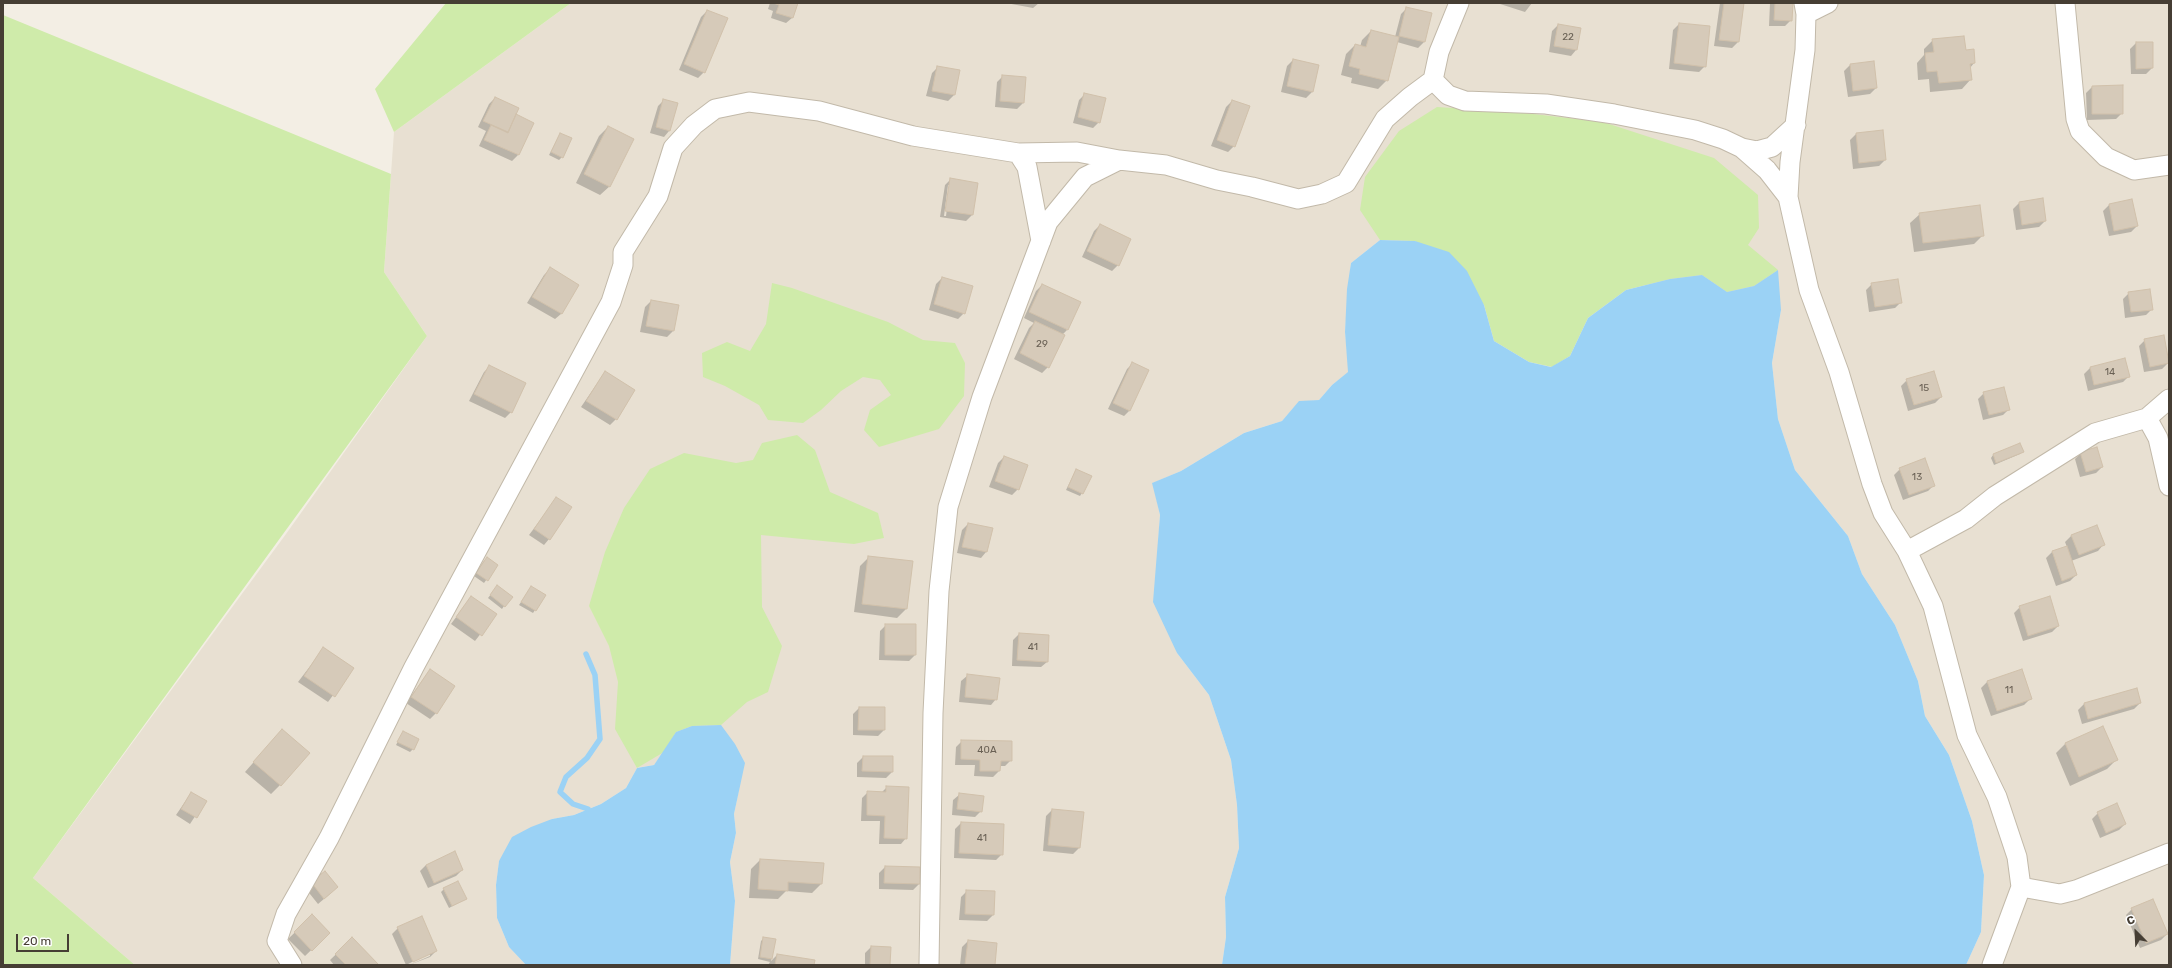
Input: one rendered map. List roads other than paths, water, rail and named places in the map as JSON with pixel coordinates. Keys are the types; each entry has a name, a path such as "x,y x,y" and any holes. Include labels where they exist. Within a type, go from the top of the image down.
{"street":[{"path":"292,965 277,941 286,914 329,838 414,668 611,302 623,265 623,252 658,196 673,148 694,125 715,108 749,102 819,111 913,136 1018,153 1077,152 1119,160 1166,164 1216,180 1252,187 1298,200 1322,194 1346,183 1385,119 1433,80 1439,52 1459,3"},
{"path":"1828,3 1805,8 1805,50 1790,162 1788,197 1809,290 1839,372 1872,484 1883,513 1907,551 1933,606 1967,735 1997,798 2008,828 2016,857 2021,886 1992,965"},
{"path":"2065,3 2076,119 2080,132 2106,157 2134,170 2169,165"},
{"path":"1433,80 1448,95 1465,101 1546,104 1614,114 1695,130 1723,139 1742,148 1757,151 1772,147 1796,125"},
{"path":"1742,148 1767,170 1788,197"},
{"path":"1018,153 1027,167 1041,241"},
{"path":"929,965 932,713 939,591 948,507 982,397 1048,222 1085,177 1119,160"},
{"path":"1907,551 1966,519 1995,496 2095,433 2147,418 2169,399"},
{"path":"2147,418 2158,438 2169,486"},
{"path":"2021,886 2060,894 2076,890 2169,853"}],"water":[{"path":"1380,240 1415,241 1449,252 1467,271 1484,305 1494,341 1529,362 1551,367 1570,356 1588,318 1626,290 1670,279 1702,275 1727,292 1754,286 1778,270 1781,310 1772,363 1778,419 1795,470 1848,536 1862,574 1895,625 1918,681 1925,716 1949,755 1972,821 1984,875 1981,932 1966,965 1222,965 1226,937 1225,897 1239,848 1237,805 1231,760 1209,695 1177,653 1153,602 1160,515 1152,483 1181,471 1244,433 1282,421 1299,401 1319,400 1332,385 1348,372 1345,332 1347,289 1351,263"},
{"path":"721,725 735,744 745,763 734,814 736,833 730,862 735,901 730,965 526,965 509,947 497,918 496,885 499,861 512,837 531,827 552,819 574,815 601,804 626,788 637,768 654,765 676,732 692,726"}],"waterway":[{"path":"586,654 595,675 600,739 587,758 566,777 560,792 573,804 588,809"}]}
